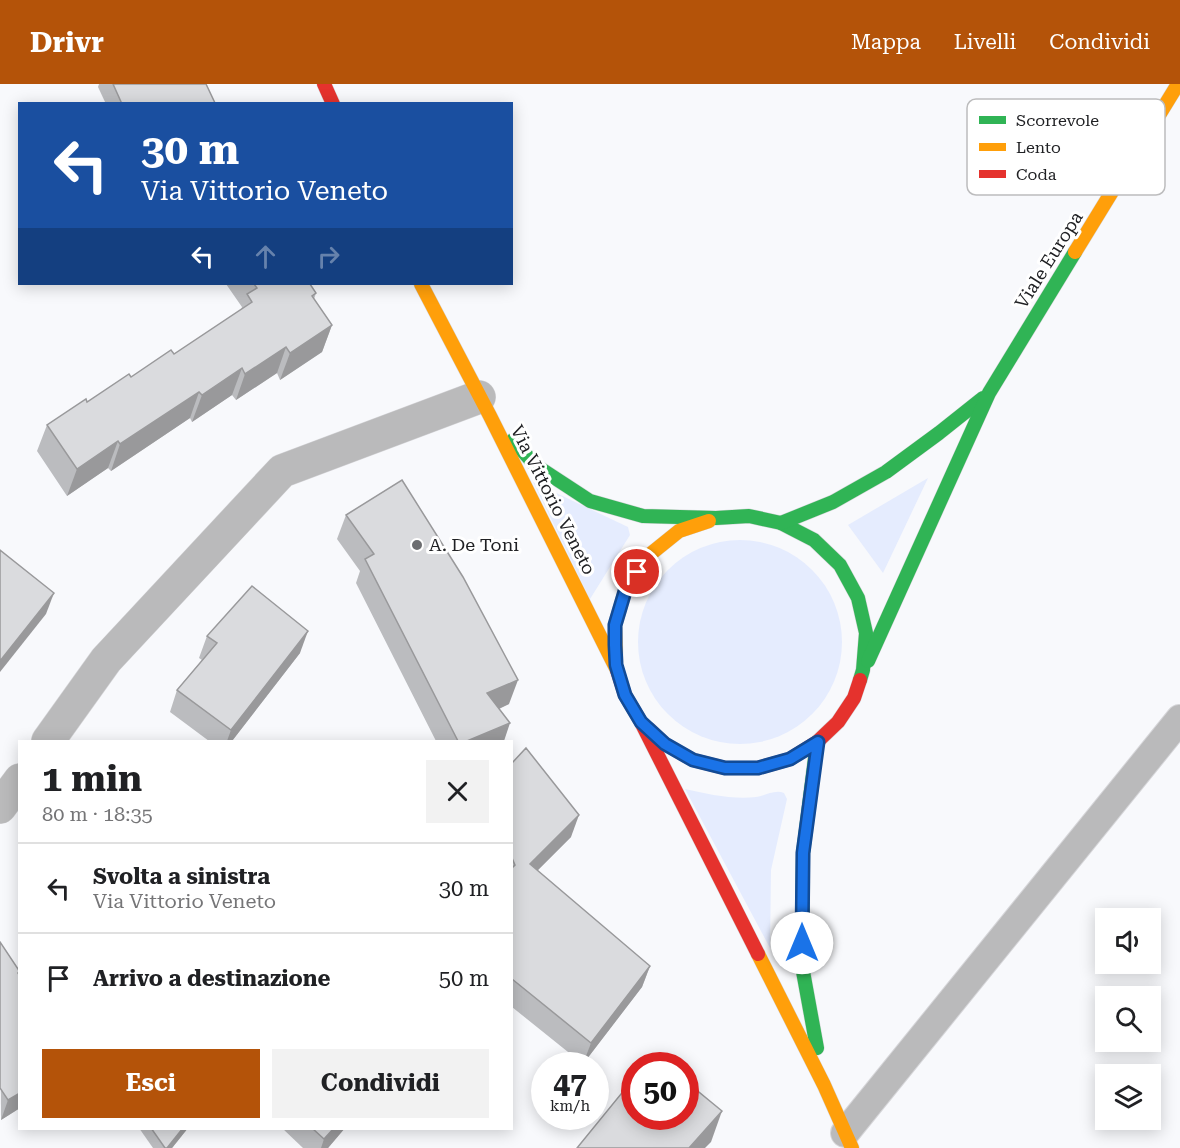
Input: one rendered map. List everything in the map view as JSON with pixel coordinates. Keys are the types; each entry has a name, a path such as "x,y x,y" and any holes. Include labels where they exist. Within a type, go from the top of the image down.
{"main road":[{"path":"324,84 332,102"},
{"name":"Viale Europa","path":"1165,105 1178,84"},
{"name":"Viale Europa","path":"863,670 989,393 1110,195"},
{"name":"Via Vittorio Veneto","path":"422,285 616,665 625,695 641,722 824,1085 849,1141"},
{"name":"Viale Europa","path":"781,523 833,502 886,472 989,393"},
{"name":"Via Vittorio Veneto","path":"484,406 535,465 590,501 643,516 716,518 749,516 781,523 814,540 840,565 858,598 866,633 863,670 854,698 838,722 818,742 790,759 758,768 725,768 693,760 665,744 641,722"},
{"name":"Via Vittorio Veneto","path":"616,665 615,625 626,588 648,556 679,531 716,518"},
{"name":"Via Vittorio Veneto","path":"818,742 803,853 802,966 824,1085"}],"street":[{"path":"49,740 106,660 282,471 484,406"},
{"path":"0,807 18,783"}],"lane":[{"path":"849,1141 1180,718"}],"shaded area":[{"path":"928,478 883,573 848,525"},
{"path":"533,482 628,527 630,535 590,599"},
{"path":"740,540 770,544 788,552 805,563 819,577 838,612 842,642 838,672 830,690 819,707 805,721 770,740 740,744 710,740 692,732 675,721 661,707 642,672 638,642 642,612 650,594 661,577 675,563 710,544"},
{"path":"685,789 739,798 784,793 787,799 771,870 770,948"}],"building":[{"path":"113,84 206,84 215,102 121,102"},
{"path":"255,285 311,285 316,293 312,296 332,325 290,353 286,347 245,374 242,368 202,395 199,392 120,444 118,441 77,469 47,425 129,374 131,377 171,350 174,354 252,302 247,294 257,288"},
{"path":"402,480 463,577 518,680 487,693 510,723 469,740 457,740 365,559 374,554 346,515"},
{"path":"0,550 54,593 0,661"},
{"path":"252,586 308,631 231,730 177,690 217,643 207,636"},
{"path":"526,748 579,815 530,864 650,966 591,1043 513,980 513,867 515,865 513,860 513,762"},
{"path":"0,942 18,969 18,1094 8,1100 0,1088"},
{"path":"699,1092 722,1111 689,1148 577,1148 592,1130 609,1130 609,1109 621,1094 621,1130 699,1130"},
{"path":"152,1130 181,1130 167,1148"},
{"path":"314,1130 332,1130 324,1139"}],"traffic: fast":[{"path":"868,661 989,393 1075,252"},
{"path":"781,523 833,502 886,472 983,398"},
{"path":"513,440 535,465 590,501 643,516 716,518 749,516 781,523 814,540 840,565 858,598 866,633 860,680"},
{"path":"817,742 803,853 802,966 817,1048"}],"traffic: slow":[{"path":"1165,105 1178,84"},
{"path":"1075,252 1110,195"},
{"path":"422,285 617,670"},
{"path":"616,662 615,625 626,588 648,556 679,531 709,521"},
{"path":"758,954 824,1085 852,1148"}],"traffic: jam":[{"path":"324,84 332,102"},
{"path":"617,670 625,695 641,722 758,954"},
{"path":"649,729 665,744 693,760 725,768 758,768 790,759 817,742 838,722 854,698 860,680"}],"place":[{"name":"A. De Toni","path":"417,545"}],"route":[{"path":"637,572 626,588 615,625 615,645 616,665 625,695 641,722 665,744 693,760 725,768 758,768 790,759 818,742 803,853 802,943"}]}
